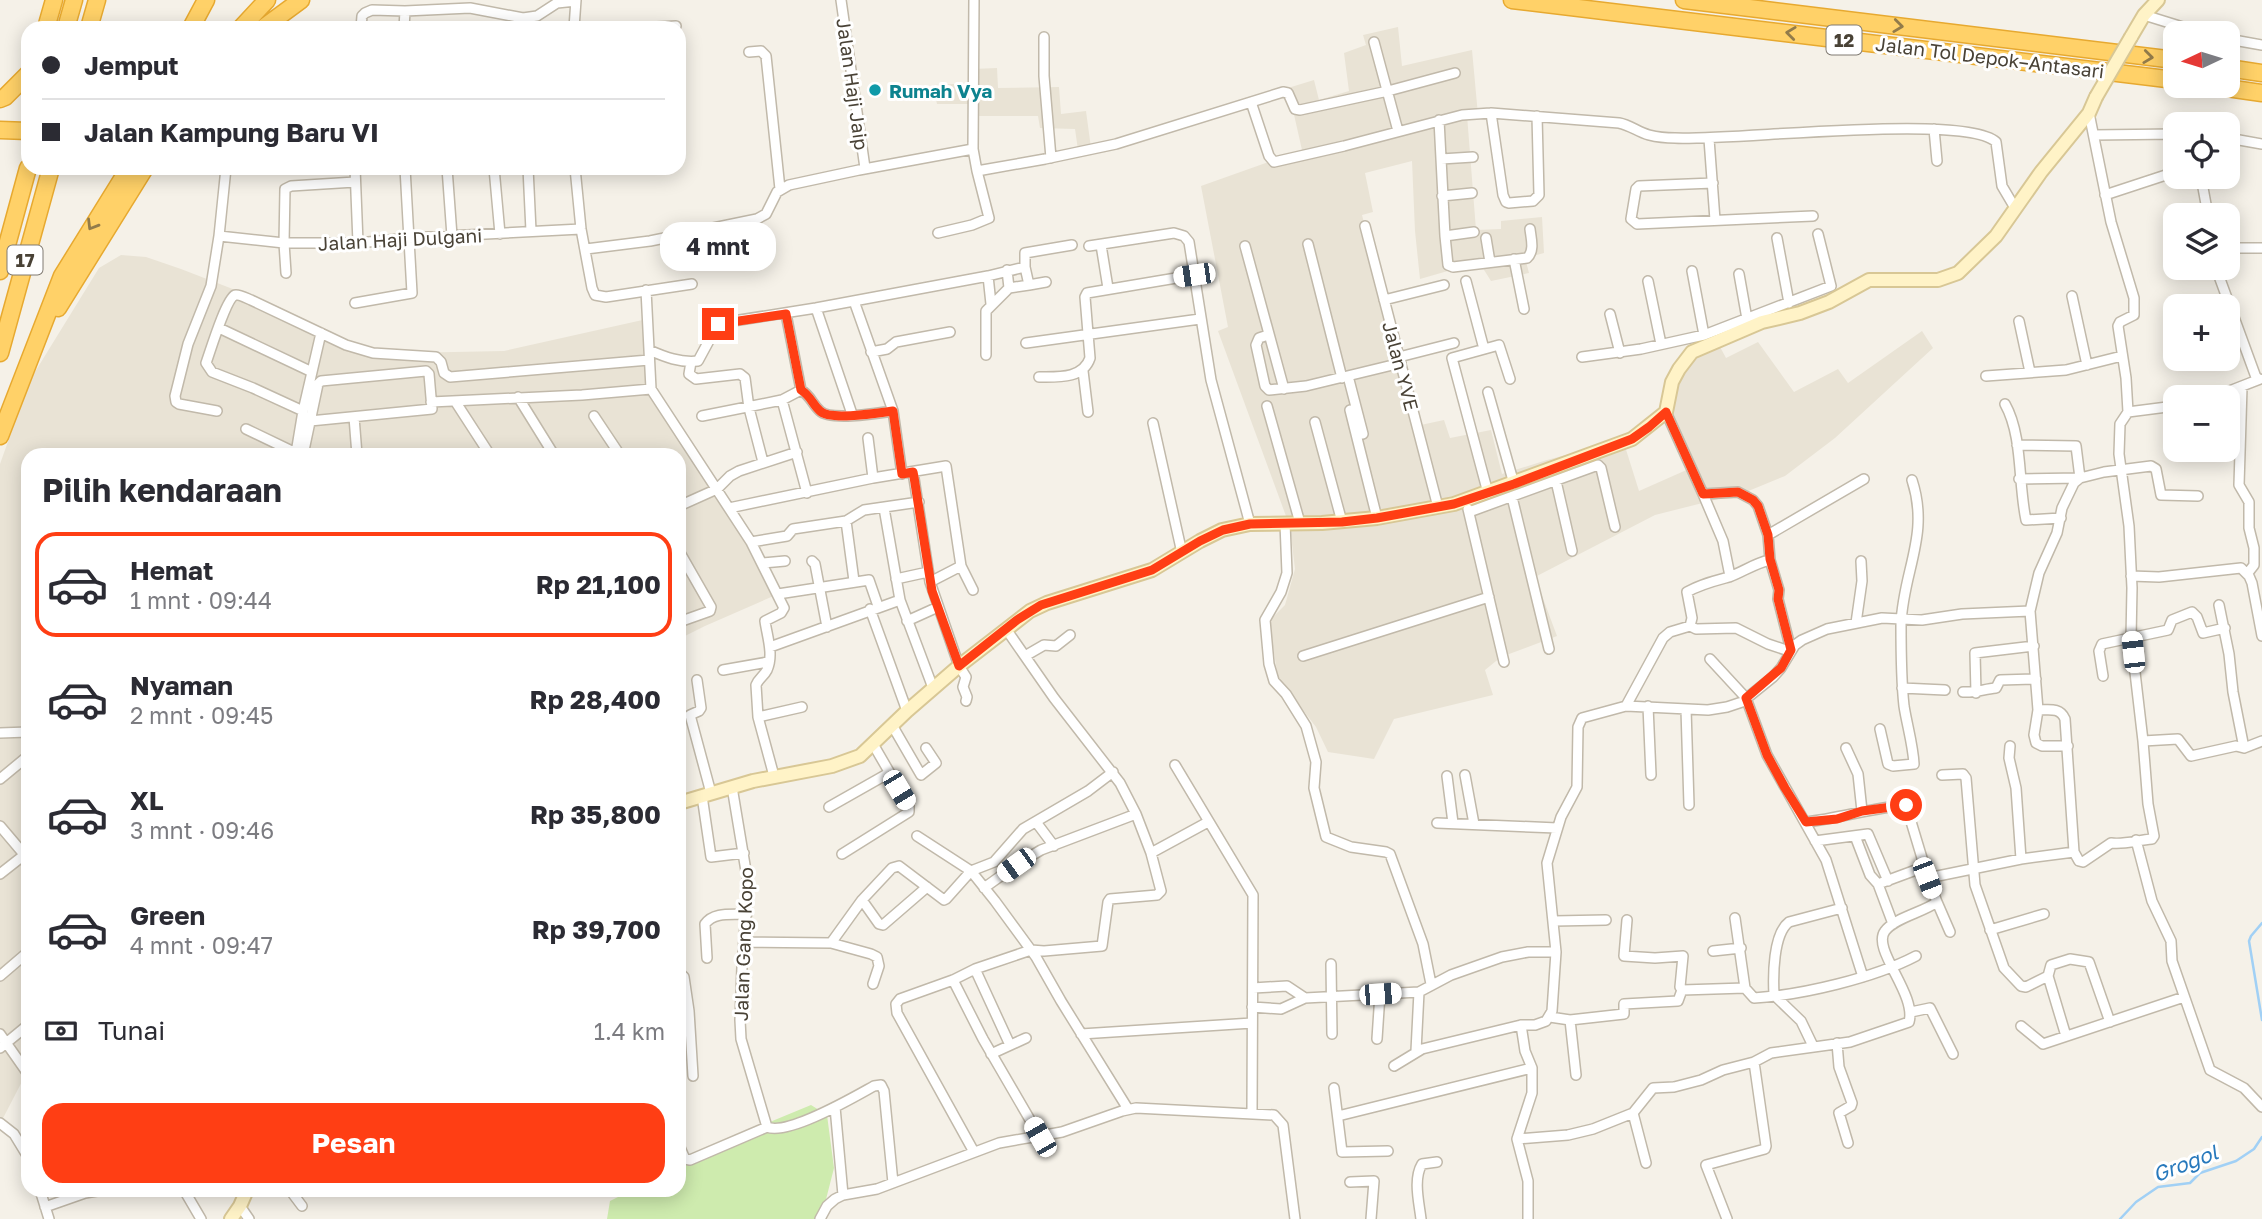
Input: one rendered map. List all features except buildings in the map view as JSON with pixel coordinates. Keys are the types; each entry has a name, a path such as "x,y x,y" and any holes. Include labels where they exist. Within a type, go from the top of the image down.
{"highway":[{"path":"48,21 54,0"},
{"path":"68,21 74,0"},
{"path":"91,21 97,0"},
{"path":"195,21 206,0"},
{"path":"248,21 267,0"},
{"path":"272,21 300,0"},
{"name":"Jalan Tol Depok–Antasari","path":"1512,0 2163,79"},
{"name":"Jalan Tol Depok–Antasari","path":"1684,0 2163,59"},
{"path":"2240,70 2262,73"},
{"path":"0,99 21,81"},
{"path":"2240,90 2262,93"},
{"path":"0,130 21,131"},
{"name":"17","path":"0,271 26,175"},
{"name":"17","path":"0,353 49,175"},
{"path":"0,436 62,276 125,175"},
{"path":"35,344 141,175"}],"street":[{"name":"Jalan Haji Jaip","path":"841,0 865,169"},
{"path":"938,233 978,224 989,218 973,149 974,0"},
{"path":"1730,576 1723,541 1666,412 1672,382 1679,369 1692,352 1762,322 1800,313 1869,280 1938,280 1958,273 1996,236 2041,172 2089,113 2130,37 2144,15 2158,0"},
{"path":"362,21 362,16 368,11 470,8 515,18 529,18 542,14 557,3 576,1 575,21"},
{"path":"404,21 405,11"},
{"path":"2144,15 2163,21"},
{"path":"1044,37 1044,76 1051,158"},
{"path":"2240,41 2262,45"},
{"path":"1374,42 1398,131"},
{"path":"586,249 650,241 757,219 766,214 780,189 766,56 761,51 749,52"},
{"path":"977,171 1116,144 1285,92 1295,109 1300,110 1455,73"},
{"path":"1251,102 1273,162 1439,120 1491,113 1619,123 1633,126 1653,136 1709,139 1787,133 1934,129 1972,132 1994,140 1998,146 2002,186 2015,208"},
{"path":"1491,113 1503,195 1509,203 1533,201 1539,195 1537,116"},
{"path":"2038,710 2056,710 2063,715 2068,746 2067,777 2074,852 2079,860 2083,862 2110,843 2152,839 2154,836 2148,804 2131,638 2132,576 2119,432 2120,424 2129,412 2118,326 2134,316 2134,298 2115,241 2089,113"},
{"path":"1439,120 1442,196 1450,267 1527,258 1532,248 1530,229"},
{"path":"1934,129 1937,160"},
{"path":"2094,135 2163,134"},
{"path":"1709,139 1715,220"},
{"path":"2240,140 2262,144"},
{"path":"780,189 865,169 973,149"},
{"path":"1441,159 1473,157"},
{"path":"217,411 179,404 175,396 188,344 211,286 225,175"},
{"path":"355,175 358,243"},
{"path":"355,303 412,293 405,175"},
{"path":"448,175 452,236"},
{"path":"495,175 500,234"},
{"path":"528,175 531,231"},
{"path":"576,175 581,229 595,295 602,297 692,284"},
{"path":"2105,195 2163,176"},
{"path":"286,273 285,189 292,186 355,182"},
{"path":"1713,183 1639,186 1631,215 1633,222 1637,224 1814,216"},
{"path":"1442,196 1472,193"},
{"name":"Jalan YVE","path":"1365,226 1438,507"},
{"name":"Jalan Haji Dulgani","path":"219,236 284,243 358,243 581,229"},
{"path":"1445,236 1474,232"},
{"path":"1089,246 1174,233 1180,234 1189,242 1211,380 1250,524"},
{"path":"1818,234 1830,286"},
{"path":"1486,238 1490,262"},
{"path":"1777,238 1789,303"},
{"path":"1308,244 1363,434"},
{"path":"1029,285 1025,253 1072,245"},
{"path":"1101,245 1108,288"},
{"path":"1245,246 1284,389"},
{"path":"2240,248 2262,247"},
{"path":"1514,259 1524,309"},
{"path":"708,325 786,314 1025,267"},
{"path":"1007,270 1009,288"},
{"path":"1692,271 1704,334"},
{"path":"1739,274 1747,319"},
{"path":"1088,412 1083,371 1090,358 1085,297 1087,293 1194,275"},
{"path":"988,276 991,304"},
{"path":"2221,280 2260,379 2242,387 2239,485 2249,502 2249,528 2254,548 2254,565 2247,574"},
{"path":"1466,281 1484,349"},
{"path":"1648,281 1661,344"},
{"path":"986,355 986,310 1009,288 1046,282"},
{"path":"1384,300 1444,285"},
{"path":"1581,357 1620,353 1704,334 1830,286 1846,293"},
{"path":"646,290 651,389 729,508 757,540 763,563 784,608 783,612 765,621 770,647 767,670 757,680 756,685 758,717 774,776"},
{"path":"303,411 212,372 206,363 229,301 234,296 238,295 346,345 373,353 436,357 441,362 444,373 450,377 649,355 698,361 718,324"},
{"path":"2071,296 2087,365"},
{"path":"854,301 893,411 902,474"},
{"path":"816,308 852,414"},
{"path":"786,314 801,390 808,394 819,411 824,414 893,411"},
{"path":"1611,314 1620,353"},
{"path":"1026,343 1200,319"},
{"path":"2020,321 2030,372"},
{"path":"219,328 312,372"},
{"path":"871,352 887,349 896,342 950,332"},
{"path":"297,448 321,333"},
{"path":"1268,335 1259,338 1256,345 1265,386 1273,390 1345,377 1454,343"},
{"path":"1488,493 1452,358 1499,345 1510,379"},
{"path":"1986,376 2049,372 2122,356"},
{"path":"691,362 689,373 696,379 740,374 745,378 749,408 763,462"},
{"path":"304,448 310,421 318,384 321,381 426,371 429,374 432,410 310,421"},
{"path":"1039,377 1059,377 1083,371"},
{"path":"431,402 651,389"},
{"path":"702,416 782,400 801,390"},
{"path":"1488,392 1549,649"},
{"path":"518,397 550,448"},
{"path":"782,400 807,493"},
{"path":"455,401 485,448"},
{"path":"2004,404 2011,414 2017,445 2026,520 2061,518"},
{"path":"1267,406 1300,523"},
{"path":"2129,412 2163,408"},
{"path":"1350,410 1377,518"},
{"path":"686,801 774,776 832,766 860,755 959,666 1041,605 1152,570 1223,530 1250,524 1342,522 1438,507 1467,506 1513,490 1632,439 1666,412"},
{"path":"594,415 615,448"},
{"path":"354,417 356,448"},
{"path":"1315,422 1342,522"},
{"path":"1153,423 1182,554"},
{"path":"246,429 286,448"},
{"path":"868,438 873,478"},
{"path":"2017,445 2076,446 2080,478 2069,490 2057,533 2039,573 2030,611 2038,710 2034,735 2036,743 2042,746 2068,746"},
{"path":"686,503 717,489 730,476 797,452"},
{"path":"729,508 944,466 948,468 961,566 973,590"},
{"path":"1467,506 1488,493 1556,481 1600,466 1615,527"},
{"path":"2019,479 2080,478 2122,468 2154,466 2161,495 2198,496"},
{"path":"913,472 929,577 959,666 966,677 963,687 967,701"},
{"path":"1768,535 1864,479"},
{"path":"1880,729 1888,764 1914,764 1902,688 1902,620 1918,531 1918,498 1912,480"},
{"path":"1556,481 1572,551"},
{"path":"1703,494 1738,492 1753,500 1762,513 1790,650"},
{"path":"757,540 788,536 793,529 846,521 864,510 919,502"},
{"path":"1467,506 1504,662"},
{"path":"884,508 900,600 933,688"},
{"path":"846,521 854,581"},
{"path":"1285,523 1288,557 1285,584 1265,620 1271,676 1295,706 1306,726 1316,762 1314,788 1326,836 1331,841 1351,848 1390,854 1423,944 1431,984"},
{"path":"1690,626 1692,618 1687,592 1770,559"},
{"path":"763,563 785,561"},
{"path":"812,561 815,564 827,627"},
{"path":"1856,623 1862,581 1861,561"},
{"path":"686,563 712,607 710,611 686,620"},
{"path":"896,579 929,577 961,566"},
{"path":"2132,576 2159,577 2241,568 2247,574 2259,602 2262,636"},
{"path":"778,594 869,580 874,608 907,710"},
{"path":"1303,656 1489,597"},
{"path":"770,647 900,600"},
{"path":"2219,605 2225,628 2232,692 2244,748"},
{"path":"907,621 938,607"},
{"path":"1550,1017 1556,952 1547,863 1557,828 1577,787 1579,720 1587,715 1626,706 1718,709 1746,698 1781,668 1790,650 1802,640 1827,629 1882,618 1922,620 1962,614 2030,611"},
{"path":"2103,676 2099,651 2101,645 2168,630 2172,620 2191,612 2195,614 2203,633 2225,628"},
{"path":"1626,706 1663,638 1670,632 1690,626 1696,629 1736,628 1768,644 1790,650"},
{"path":"974,1152 896,1010 896,1004 900,999 975,969 1031,950 1102,946 1110,899 1160,893 1151,853 1136,814 1113,772 1054,698 1006,629"},
{"path":"1025,656 1044,645 1056,646 1070,635"},
{"path":"1976,693 1975,653 2034,646"},
{"path":"1710,659 1746,698 1767,755 1826,860 1863,977"},
{"path":"723,670 768,662"},
{"path":"1963,692 1976,693 1997,688 2000,680 2036,679"},
{"path":"686,716 701,710 697,680"},
{"path":"1902,688 1945,690"},
{"path":"1648,706 1651,775"},
{"path":"758,717 802,707"},
{"path":"1686,709 1689,805"},
{"path":"690,715 706,795 710,856 715,858 744,853"},
{"path":"892,725 921,775 936,763 926,748"},
{"path":"0,733 21,732"},
{"path":"2143,741 2178,739 2191,755 2236,746 2244,748 2262,741"},
{"path":"842,854 909,812 909,806 873,744"},
{"path":"2010,746 2009,758 2016,788 2021,859"},
{"path":"1846,748 1858,774 1862,811"},
{"path":"0,779 21,762"},
{"path":"1175,765 1253,895 1252,1113"},
{"path":"831,943 862,900 892,868 899,866 944,900 971,871 991,864 1015,835 1088,791 1113,772"},
{"path":"829,807 889,773"},
{"path":"1942,775 1964,774 1966,778 1972,870 2004,968 2021,986 2026,987 2048,976"},
{"path":"1465,775 1474,824"},
{"path":"1447,776 1453,823"},
{"name":"Jalan Gang Kopo","path":"732,787 748,883 741,1039 767,1127"},
{"path":"1806,822 1837,819 1862,811 1906,805 1927,878 1950,932"},
{"path":"985,888 1035,854 1136,814"},
{"path":"1036,822 1054,846"},
{"path":"1151,853 1208,822"},
{"path":"1437,823 1557,828"},
{"path":"0,826 21,849"},
{"path":"1815,841 1868,834 1894,924"},
{"path":"917,836 971,871 985,888 1031,950 1128,1109"},
{"path":"1855,836 1870,875 1883,883"},
{"path":"2136,840 2152,901 2171,941 2172,961 2210,1070 2244,1088 2262,1107"},
{"path":"1927,878 2021,859 2074,852"},
{"path":"0,874 21,859"},
{"path":"1883,883 1924,867"},
{"path":"862,900 883,925 927,887"},
{"path":"1517,1139 1568,1135 1593,1129 1633,1113 1653,1087 1674,1087 1754,1062 1771,1053 1874,1035 1909,1022 1911,1012 1881,940 1883,932 1894,924 1928,909 1937,902"},
{"path":"1813,1046 1801,1021 1774,995 1773,974 1780,934 1789,922 1842,908"},
{"path":"707,958 707,920 715,916 747,914"},
{"path":"1990,930 2044,914"},
{"path":"1735,918 1745,988 1754,998 1863,977 1894,968 1916,956"},
{"path":"1554,920 1605,920"},
{"path":"1394,1066 1416,1051 1521,1025 1535,1025 1550,1017 1570,1020 1624,1014 1624,1004 1678,1001 1682,990 1683,956 1624,956 1627,920"},
{"path":"744,942 831,943 877,957 879,966 873,984"},
{"path":"1713,951 1741,948"},
{"path":"1252,1007 1281,1009 1305,998 1332,995 1419,992 1431,984 1502,957 1528,952 1556,952"},
{"path":"0,976 21,958"},
{"path":"2066,1036 2048,976 2051,965 2070,959 2089,962 2110,1022"},
{"path":"1331,964 1332,1034"},
{"path":"975,969 1010,1045"},
{"path":"953,980 991,1054 1040,1137"},
{"path":"1253,988 1287,986 1305,998"},
{"path":"1682,990 1745,988"},
{"path":"1416,1051 1419,992"},
{"path":"1377,1039 1380,994"},
{"path":"2021,1026 2043,1044 2184,997"},
{"path":"1911,1012 1930,1008 1953,1054"},
{"path":"1570,1020 1576,1075"},
{"path":"1081,1034 1252,1023"},
{"path":"686,1025 693,1076"},
{"path":"1521,1025 1525,1051 1532,1068 1532,1093 1517,1139 1528,1181 1528,1219"},
{"path":"4,1045 21,1031"},
{"path":"0,1034 4,1045 21,1065"},
{"path":"991,1054 1026,1038"},
{"path":"1837,1043 1839,1068 1852,1104 1839,1113 1848,1143"},
{"path":"1727,1219 1706,1165 1765,1149 1754,1062"},
{"path":"1338,1116 1532,1068"},
{"path":"686,1159 690,1160 767,1127 780,1128 835,1107 874,1086 882,1086 893,1183"},
{"path":"1334,1088 1342,1152 1388,1151"},
{"path":"835,1107 843,1195"},
{"path":"820,1219 827,1206 843,1195 870,1191 999,1143 1040,1137 1083,1126 1128,1109 1274,1115 1283,1125 1295,1219"},
{"path":"1633,1113 1646,1163"},
{"path":"2,1119 21,1146"},
{"path":"1421,1219 1419,1168 1422,1164 1437,1162"},
{"path":"1350,1182 1374,1181 1371,1219"},
{"path":"42,1197 49,1219"},
{"path":"45,1207 72,1197"},
{"path":"188,1197 201,1219"},
{"path":"230,1219 244,1197"},
{"path":"295,1197 302,1206"},
{"path":"240,1206 249,1219"}],"shaded area":[{"path":"1398,27 1402,66 1472,50 1478,115 1467,115 1476,230 1501,229 1501,221 1542,217 1544,253 1525,258 1529,273 1491,281 1479,262 1420,279 1412,161 1365,173 1373,212 1362,215 1416,426 1444,420 1450,438 1491,430 1502,474 1623,440 1639,491 1691,468 1663,401 1696,348 1719,345 1726,358 1758,342 1794,392 1838,369 1848,383 1922,331 1933,348 1835,438 1785,476 1746,492 1655,515 1535,577 1557,636 1501,657 1485,670 1493,695 1394,719 1374,759 1328,752 1316,727 1278,678 1269,621 1285,605 1295,569 1290,527 1218,331 1228,327 1201,186 1302,150 1288,88 1314,80 1319,100 1349,91 1344,53 1366,45 1363,35"},
{"path":"997,68 998,88 1059,87 1061,114 1086,111 1091,148 1078,150 1075,129 1040,128 1038,116 971,116 973,104 937,104 933,85 973,83 973,69"},
{"path":"121,255 146,257 277,306 360,346 404,353 504,351 647,319 652,391 778,594 686,636 686,448 21,448 21,1084 0,1124 0,464 30,380 99,268"}],"green space":[{"path":"811,1105 827,1115 834,1168 821,1219 607,1219 610,1201 618,1197 686,1197 686,1161 731,1138"}],"waterway":[{"name":"Grogol","path":"2262,923 2249,941 2262,1020"},
{"name":"Grogol","path":"2120,1219 2136,1202 2158,1187 2190,1183 2200,1173 2236,1161 2254,1149 2262,1137"}],"place":[{"name":"Rumah Vya","path":"875,90"}],"route":[{"path":"718,324 786,314 801,390 808,394 819,411 836,415 893,411 902,474 913,472 932,591 959,666 1017,620 1041,605 1152,570 1223,530 1250,524 1342,522 1454,504 1632,439 1666,412 1703,494 1738,492 1753,500 1762,513 1768,535 1770,559 1777,577 1778,599 1791,650 1773,677 1746,698 1767,755 1785,788 1806,822 1837,819 1862,811 1906,805"}]}
